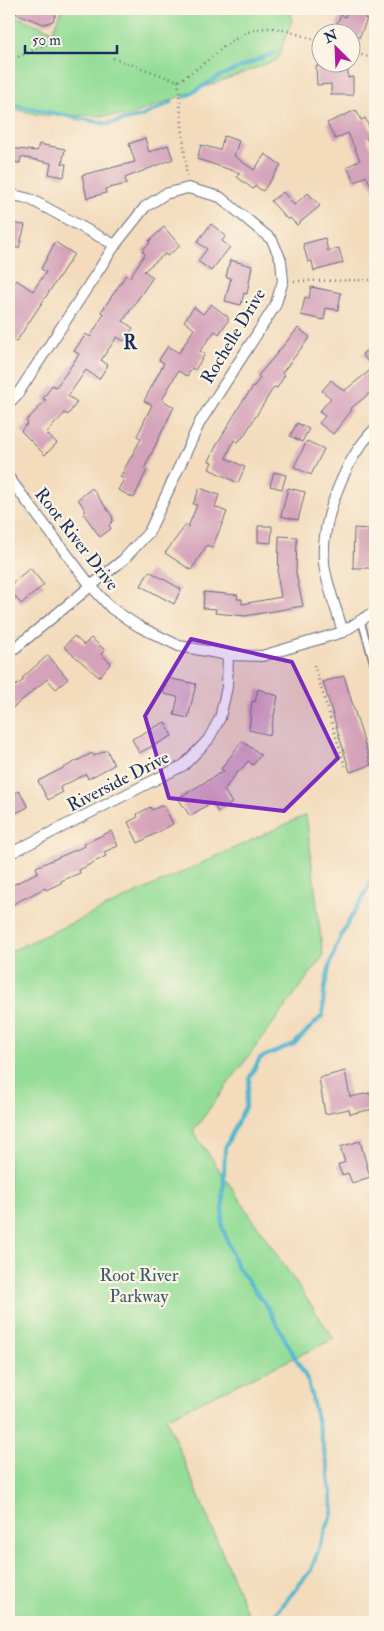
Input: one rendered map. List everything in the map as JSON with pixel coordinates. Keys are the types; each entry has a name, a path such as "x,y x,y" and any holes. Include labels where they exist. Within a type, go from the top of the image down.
{"street":[{"name":"Rochelle Drive","path":"9,403 17,395 115,245 145,207 164,194 188,188 220,197 272,240 281,260 282,281 275,306 200,422 149,532 124,559 91,586"},
{"path":"9,194 30,199 115,245"},
{"path":"343,632 324,563 326,535 342,480 355,454 375,429"},
{"name":"Root River Drive","path":"9,478 91,586 111,608 138,626 179,646 228,655 262,656 343,632 375,611"},
{"path":"9,653 91,586"},
{"name":"Riverside Drive","path":"9,854 184,765 208,740 220,718 228,687 228,655"}],"lane":[{"path":"361,620 375,668"}],"path":[{"path":"112,58 178,81 194,72 242,35 256,29 282,30 312,39"},
{"path":"9,61 51,42"},
{"path":"362,55 375,59"},
{"path":"178,81 188,188"},
{"path":"282,281 375,280"},
{"path":"314,665 345,766"}],"highlighted area":[{"path":"191,639 292,662 338,758 284,811 169,798 145,716"}],"green space":[{"path":"62,9 119,9 129,12 131,9 290,9 292,20 277,60 128,116 41,115 9,108 9,14 53,31"},
{"name":"Root River Parkway","path":"306,815 323,956 193,1131 334,1339 166,1418 251,1622 9,1622 9,952"}],"building":[{"path":"9,9 58,9 53,21 44,24 9,11"},
{"path":"348,9 368,9 364,18 367,19 362,31 362,22 338,22 341,15 345,17"},
{"path":"316,72 348,72 348,78 353,77 353,95 331,95 331,84 317,85"},
{"path":"356,110 361,120 365,118 373,135 366,138 375,154 375,192 366,176 355,182 347,167 360,160 348,133 335,139 327,123"},
{"path":"224,136 239,141 234,156 254,170 265,154 281,165 263,191 255,186 253,189 237,177 240,173 197,159 201,145 220,150"},
{"path":"145,138 149,152 168,145 173,159 125,178 127,184 105,189 106,193 87,198 82,175 135,162 129,144"},
{"path":"39,144 65,149 62,164 66,164 64,177 49,174 51,163 21,157 20,163 9,162 9,148 37,151"},
{"path":"283,192 294,205 308,193 320,206 297,225 290,218 288,220 271,201"},
{"path":"9,223 25,225 19,248 9,247"},
{"path":"211,224 226,236 222,241 230,247 211,271 198,261 207,249 197,242"},
{"path":"164,227 180,246 167,256 165,254 144,271 153,277 123,321 133,328 124,341 117,337 101,360 108,365 99,379 86,370 68,396 77,402 68,415 65,413 46,433 57,443 45,455 21,431 28,423 26,421 46,400 43,399 52,385 56,387 67,372 79,354 74,351 86,334 90,337 104,314 101,312 126,275 130,277 145,254 142,250"},
{"path":"325,238 328,251 339,248 343,263 314,271 312,261 308,262 303,244"},
{"path":"55,242 74,254 16,342 9,337 9,290 16,280 33,291 46,272 41,269"},
{"path":"230,260 252,266 247,294 244,293 241,305 225,301 231,278 226,277"},
{"path":"311,287 341,293 338,310 326,308 324,320 301,315 305,297 309,298"},
{"path":"211,304 228,317 228,321 219,334 215,331 200,351 205,354 195,370 192,368 187,376 178,371 162,400 174,407 144,469 147,470 134,498 118,490 124,479 120,477 141,439 137,436 152,405 144,401 164,363 159,360 168,346 179,353 194,329 184,321 194,307 203,314"},
{"path":"298,328 310,337 282,373 285,375 277,388 274,387 243,437 238,442 234,440 226,458 245,467 238,483 209,469 212,462 209,461 217,444 242,402 260,378 258,376"},
{"path":"375,344 375,389 350,409 352,410 333,434 319,423 325,416 319,412 331,398 322,391 331,380 344,391 373,368 362,354"},
{"path":"297,423 309,429 302,442 290,436"},
{"path":"307,441 324,449 311,475 294,467"},
{"path":"274,472 286,475 282,489 270,486"},
{"path":"92,488 112,516 113,521 109,525 111,529 100,537 83,513 86,511 78,499"},
{"path":"200,488 219,495 215,507 227,512 212,548 207,545 191,570 165,553 186,525 188,527 197,505 193,504"},
{"path":"288,488 305,492 298,520 281,516"},
{"path":"258,526 272,526 271,543 258,542"},
{"path":"354,528 369,529 369,541 372,541 372,568 353,568"},
{"path":"279,536 297,537 296,573 303,606 245,616 215,613 216,609 203,608 204,592 238,595 237,599 242,599 242,604 281,597 278,579"},
{"path":"30,568 44,585 21,604 9,589 9,586"},
{"path":"149,571 181,589 174,604 141,586"},
{"path":"74,636 84,645 91,638 105,650 101,654 111,663 99,677 64,647"},
{"path":"48,655 68,679 56,689 47,679 9,711 9,690 24,680 22,678"},
{"path":"344,676 371,765 350,772 323,682"},
{"path":"167,678 196,684 188,718 174,715 178,697 164,694"},
{"path":"258,689 278,696 270,735 249,730 252,701 255,702"},
{"path":"165,722 172,736 139,753 132,739"},
{"path":"242,741 261,755 253,765 248,761 224,790 232,803 218,812 212,802 190,816 178,798 224,771 221,769"},
{"path":"107,750 114,765 88,779 86,774 60,787 63,792 48,800 38,781 92,753 94,756"},
{"path":"19,791 28,807 9,817 9,796"},
{"path":"164,806 173,824 138,843 128,822 138,817 137,814 150,807 152,810"},
{"path":"111,831 118,846 104,852 106,856 79,870 80,873 61,881 61,883 46,890 45,888 9,906 9,887 38,872 36,867 85,846 84,844"},
{"path":"345,1071 350,1097 370,1093 373,1109 350,1114 349,1109 325,1114 319,1078"},
{"path":"360,1141 370,1177 352,1183 348,1173 342,1175 338,1165 345,1162 340,1147"}],"waterway":[{"path":"185,97 220,76 274,53"},
{"path":"9,104 107,124 140,117 172,102"},
{"path":"272,1622 275,1615 311,1570 333,1511 328,1467 308,1381 268,1308 236,1265 222,1226 225,1148 245,1107 250,1077 260,1058 294,1044 323,1015 328,969 346,926 366,892 375,871"}],"district":[{"name":"R","path":"130,342"}]}
